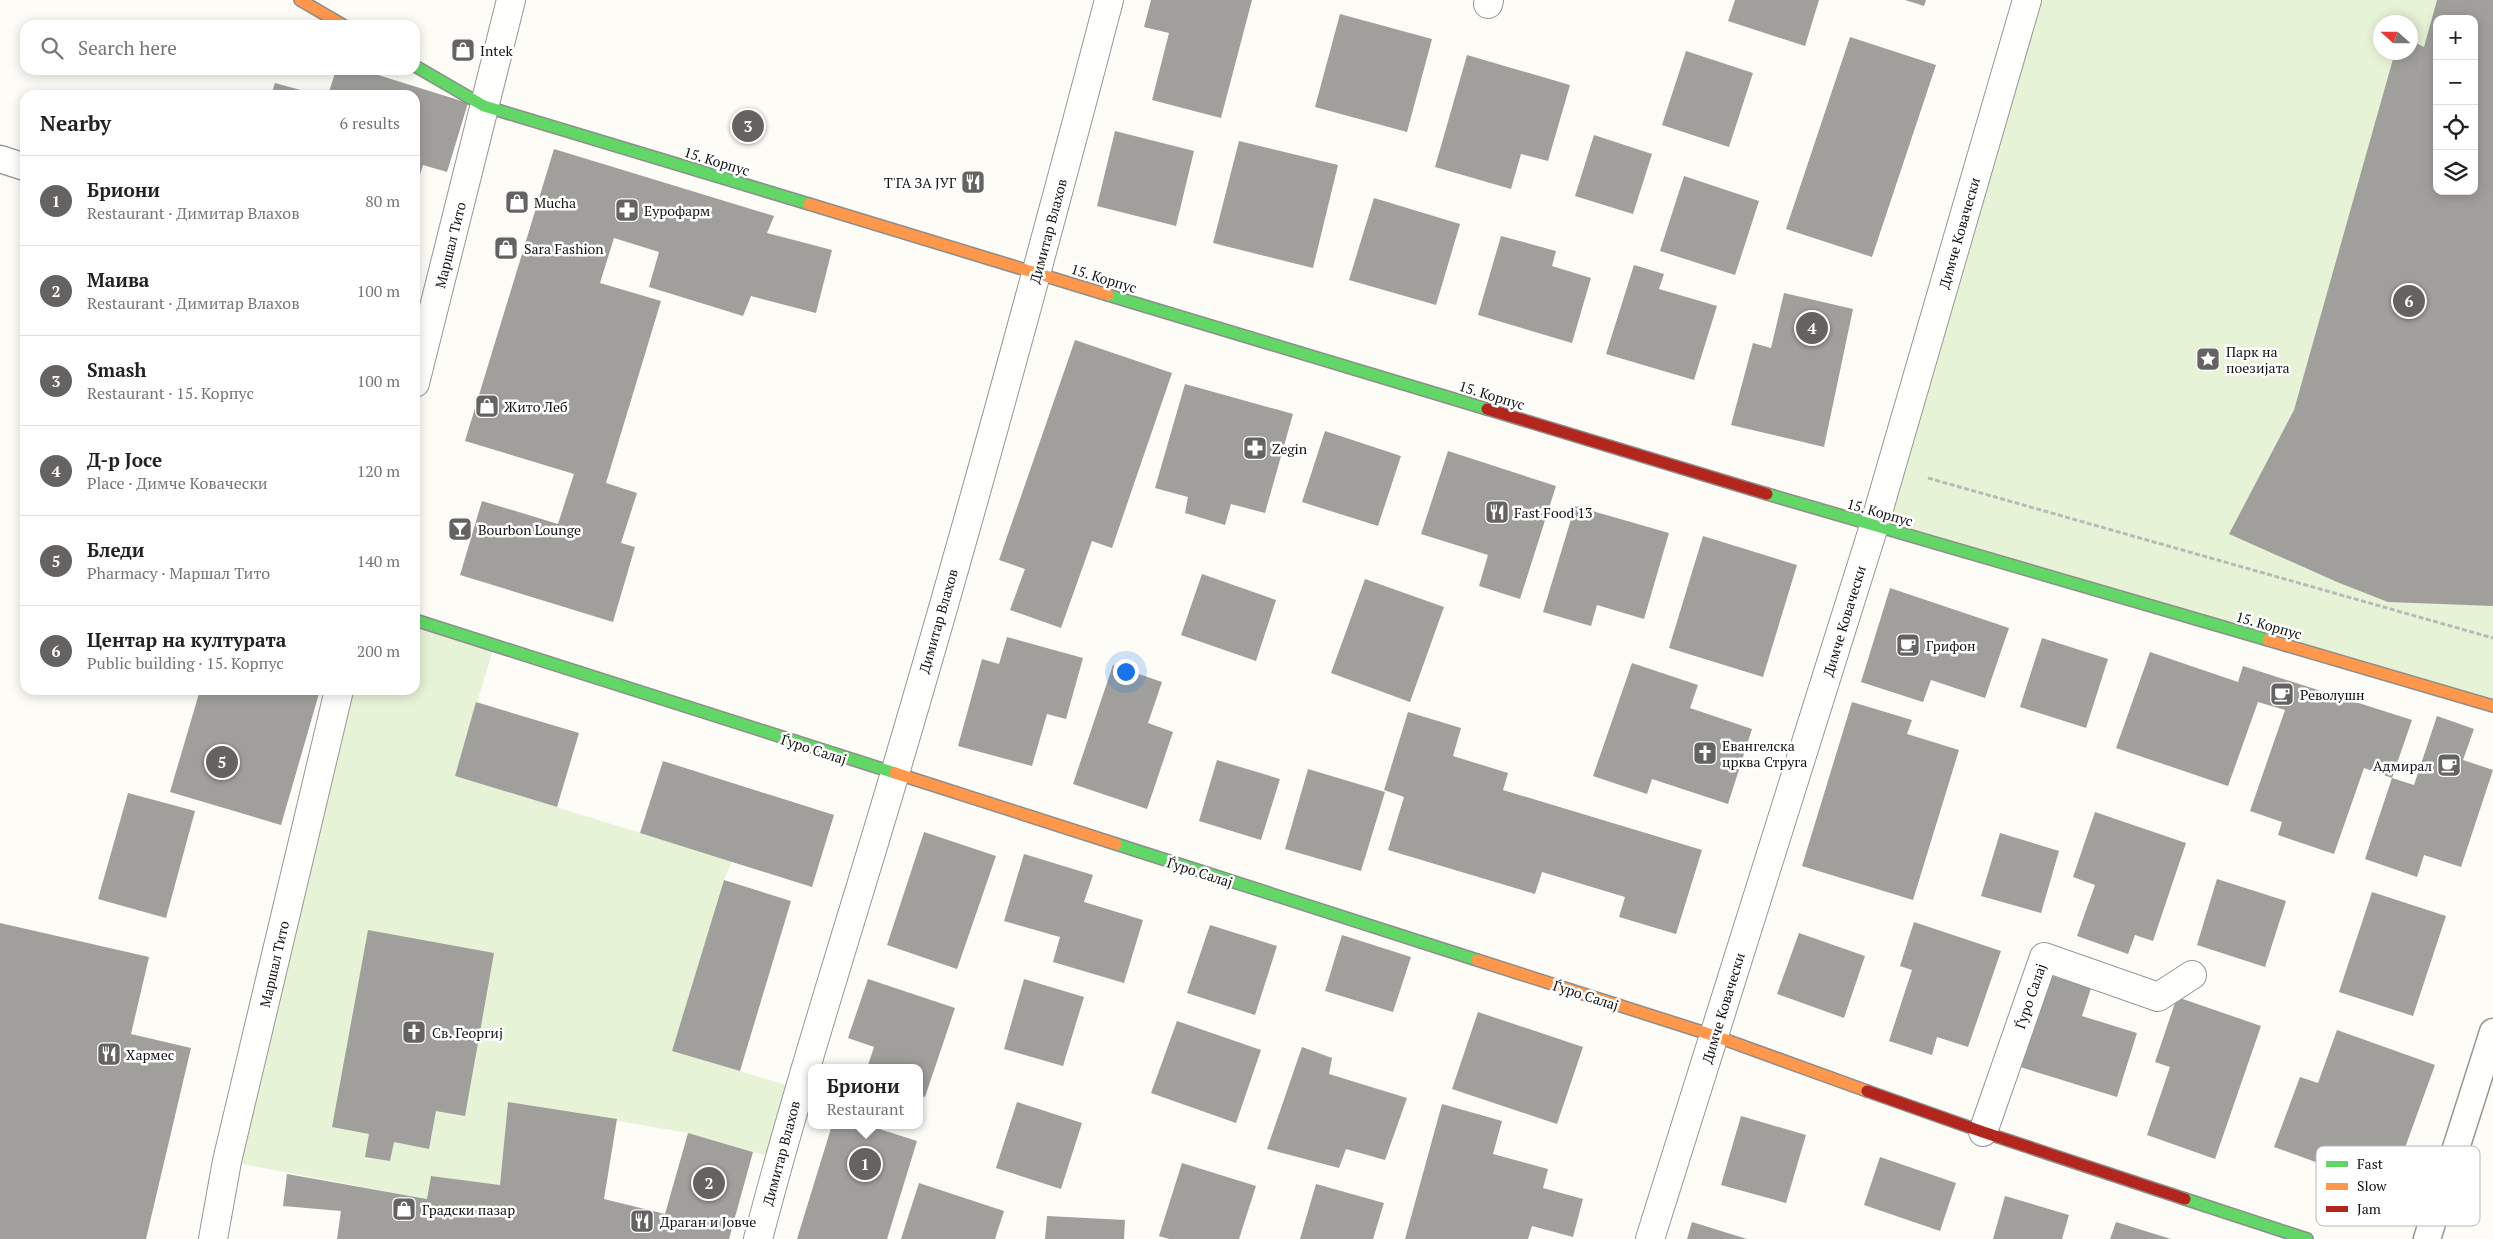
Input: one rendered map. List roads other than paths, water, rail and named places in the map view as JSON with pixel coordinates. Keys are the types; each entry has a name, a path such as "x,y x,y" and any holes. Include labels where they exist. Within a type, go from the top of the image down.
{"street":[{"path":"300,0 334,20"},
{"name":"Маршал Тито","path":"420,363 511,0"},
{"name":"Димитар Влахов","path":"758,1239 799,1089 894,774 1037,273 1108,0"},
{"name":"Димче Ковачески","path":"1650,1239 1874,526 2027,0"},
{"name":"15. Корпус","path":"420,69 484,106 1874,526 2493,706"},
{"name":"Ѓуро Салај","path":"420,622 1714,1036 1982,1132 2307,1239"},
{"name":"Маршал Тито","path":"213,1239 227,1161 339,695"},
{"name":"Ѓуро Салај","path":"1982,1132 2044,957 2158,997 2192,975"}],"lane":[{"path":"0,159 20,165"},
{"path":"2457,1146 2493,1032"},
{"path":"2427,1239 2431,1226"}],"place":[{"name":"Intek","path":"463,50"},
{"name":"Smash","path":"748,126"},
{"name":"Т'ГА ЗА ЈУГ","path":"973,182"},
{"name":"Mucha","path":"517,202"},
{"name":"Еурофарм","path":"627,210"},
{"name":"Sara Fashion","path":"506,248"},
{"name":"Центар на културата","path":"2409,301"},
{"name":"Д-р Јосе","path":"1812,328"},
{"name":"Парк на поезијата","path":"2208,359"},
{"name":"Жито Леб","path":"487,406"},
{"name":"Zegin","path":"1255,448"},
{"name":"Fast Food 13","path":"1497,512"},
{"name":"Bourbon Lounge","path":"460,529"},
{"name":"Грифон","path":"1908,645"},
{"name":"Револушн","path":"2282,694"},
{"name":"Евангелска црква Струга","path":"1705,753"},
{"name":"Бледи","path":"222,762"},
{"name":"Адмирал","path":"2449,765"},
{"name":"Св. Георгиј","path":"414,1032"},
{"name":"Хармес","path":"109,1054"},
{"name":"Бриони","path":"865,1164"},
{"name":"Маива","path":"709,1183"},
{"name":"Градски пазар","path":"404,1209"},
{"name":"Драган и Јовче","path":"642,1221"}]}
